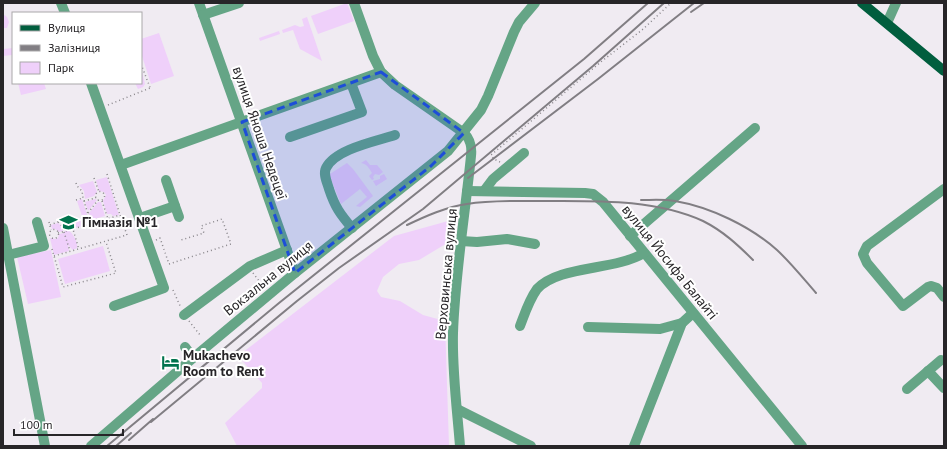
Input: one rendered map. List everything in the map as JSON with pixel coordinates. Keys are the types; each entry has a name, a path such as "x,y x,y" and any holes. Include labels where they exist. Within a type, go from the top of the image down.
{"main road":[{"path":"862,3 944,71"}],"street":[{"name":"вулиця Яноша Недецеї","path":"199,3 295,273"},
{"path":"203,15 239,3"},
{"path":"354,3 373,56 381,72 395,85 464,133"},
{"name":"Вокзальна вулиця","path":"91,446 295,273 448,151 481,110 519,22 535,3"},
{"path":"887,24 896,3"},
{"path":"121,165 381,72"},
{"path":"290,137 362,112 351,83"},
{"path":"91,84 164,288 114,306"},
{"path":"630,236 755,128"},
{"name":"Верховинська вулиця","path":"460,446 453,362 453,334 454,305 472,149 470,139 464,133"},
{"path":"352,228 339,212 333,200 325,173 326,167 333,160 351,149 395,135"},
{"path":"484,191 493,179 524,153"},
{"path":"166,180 179,217"},
{"path":"944,189 867,246 863,254 867,263 903,306 928,286 937,288 944,297"},
{"name":"вулиця Йосифа Балайті","path":"467,191 566,192 593,194 603,202 802,446"},
{"path":"140,218 175,206"},
{"path":"8,255 44,246 37,222"},
{"path":"3,228 45,446"},
{"path":"461,242 507,239 535,244"},
{"path":"184,315 248,267 286,250"},
{"path":"520,326 531,298 538,288 549,280 560,275 620,263 644,253"},
{"path":"634,446 682,323 693,313"},
{"path":"588,328 660,329 682,323"},
{"path":"185,347 193,358"},
{"path":"907,389 941,360"},
{"path":"928,371 944,388"},
{"path":"457,409 531,446"}],"path":[{"path":"508,166 491,155 595,66 642,30 671,3"},
{"path":"108,105 150,89 142,67"},
{"path":"54,256 127,235 107,174"},
{"path":"94,178 99,192 102,192 105,195 102,200 108,219"},
{"path":"76,183 82,191 91,224"},
{"path":"96,198 96,194 99,192"},
{"path":"76,200 83,198"},
{"path":"96,198 98,200 102,200"},
{"path":"84,201 96,198"},
{"path":"88,213 98,200"},
{"path":"49,222 51,230 49,236 54,239 58,234 120,215"},
{"path":"156,240 160,238 168,264 231,244 222,219 201,226 204,233 181,240"},
{"path":"50,225 62,220"},
{"path":"58,222 62,226 70,252"},
{"path":"73,229 79,250"},
{"path":"51,230 55,230 58,234"},
{"path":"50,244 63,287 116,273 106,242"},
{"path":"248,267 263,286"}],"highlighted area":[{"path":"381,72 464,133 431,166 295,273 242,122"}],"green space":[{"path":"347,3 354,21 318,34 311,16"},
{"path":"3,14 7,17 9,22 7,28 3,28"},
{"path":"307,17 322,61 300,49 293,30 283,33 282,30 295,25 300,27 304,26 302,19"},
{"path":"279,31 280,34 260,41 259,38"},
{"path":"159,33 174,76 151,84 142,56 142,39"},
{"path":"12,48 12,55 3,56 3,49"},
{"path":"142,72 145,84 143,87 138,89 136,84 142,84"},
{"path":"18,84 44,84 46,89 21,95"},
{"path":"366,160 370,165 377,165 383,172 379,175 375,174 373,177 374,179 372,180 369,176 372,173 370,169 361,163"},
{"path":"347,163 373,196 360,207 356,206 367,197 360,189 341,204 330,177 330,174"},
{"path":"384,174 387,179 376,186 373,181 380,179 380,176"},
{"path":"107,177 119,215 113,216 111,214 107,214 103,201 106,195 104,192 99,191 96,180"},
{"path":"93,181 97,192 94,196 85,199 84,191 79,185"},
{"path":"82,199 90,224 68,230 75,238 77,248 73,250 68,245 69,251 54,255 50,238 56,239 58,238 59,234 64,233 65,231 61,223 65,220 66,224 83,219 77,201"},
{"path":"95,199 97,200 88,211 85,202"},
{"path":"98,202 101,202 105,216 91,220 89,213"},
{"path":"459,218 449,242 419,260 399,264 383,277 377,291 381,297 400,301 423,315 445,321 449,446 237,446 225,423 262,388 262,383 238,356 394,236"},
{"path":"58,223 63,231 59,232 52,229 51,225"},
{"path":"103,246 110,271 65,284 58,259"},
{"path":"51,250 61,297 28,304 17,257"}],"railway":[{"path":"107,446 279,303 584,59 648,3"},
{"path":"151,422 339,268 423,209 593,66 664,3"},
{"path":"468,178 598,79 694,3"},
{"path":"691,12 704,3"},
{"path":"641,200 675,201 702,208 729,219 755,233 777,250 816,293"},
{"path":"407,225 429,215 459,205 496,201 585,201 626,203 665,209 703,221 730,239 753,260"},
{"path":"129,440 153,419"},
{"path":"116,446 131,433"}],"place":[{"name":"Гімназія №1","path":"69,222"},
{"name":"Mukachevo Room to Rent","path":"170,363"}]}
